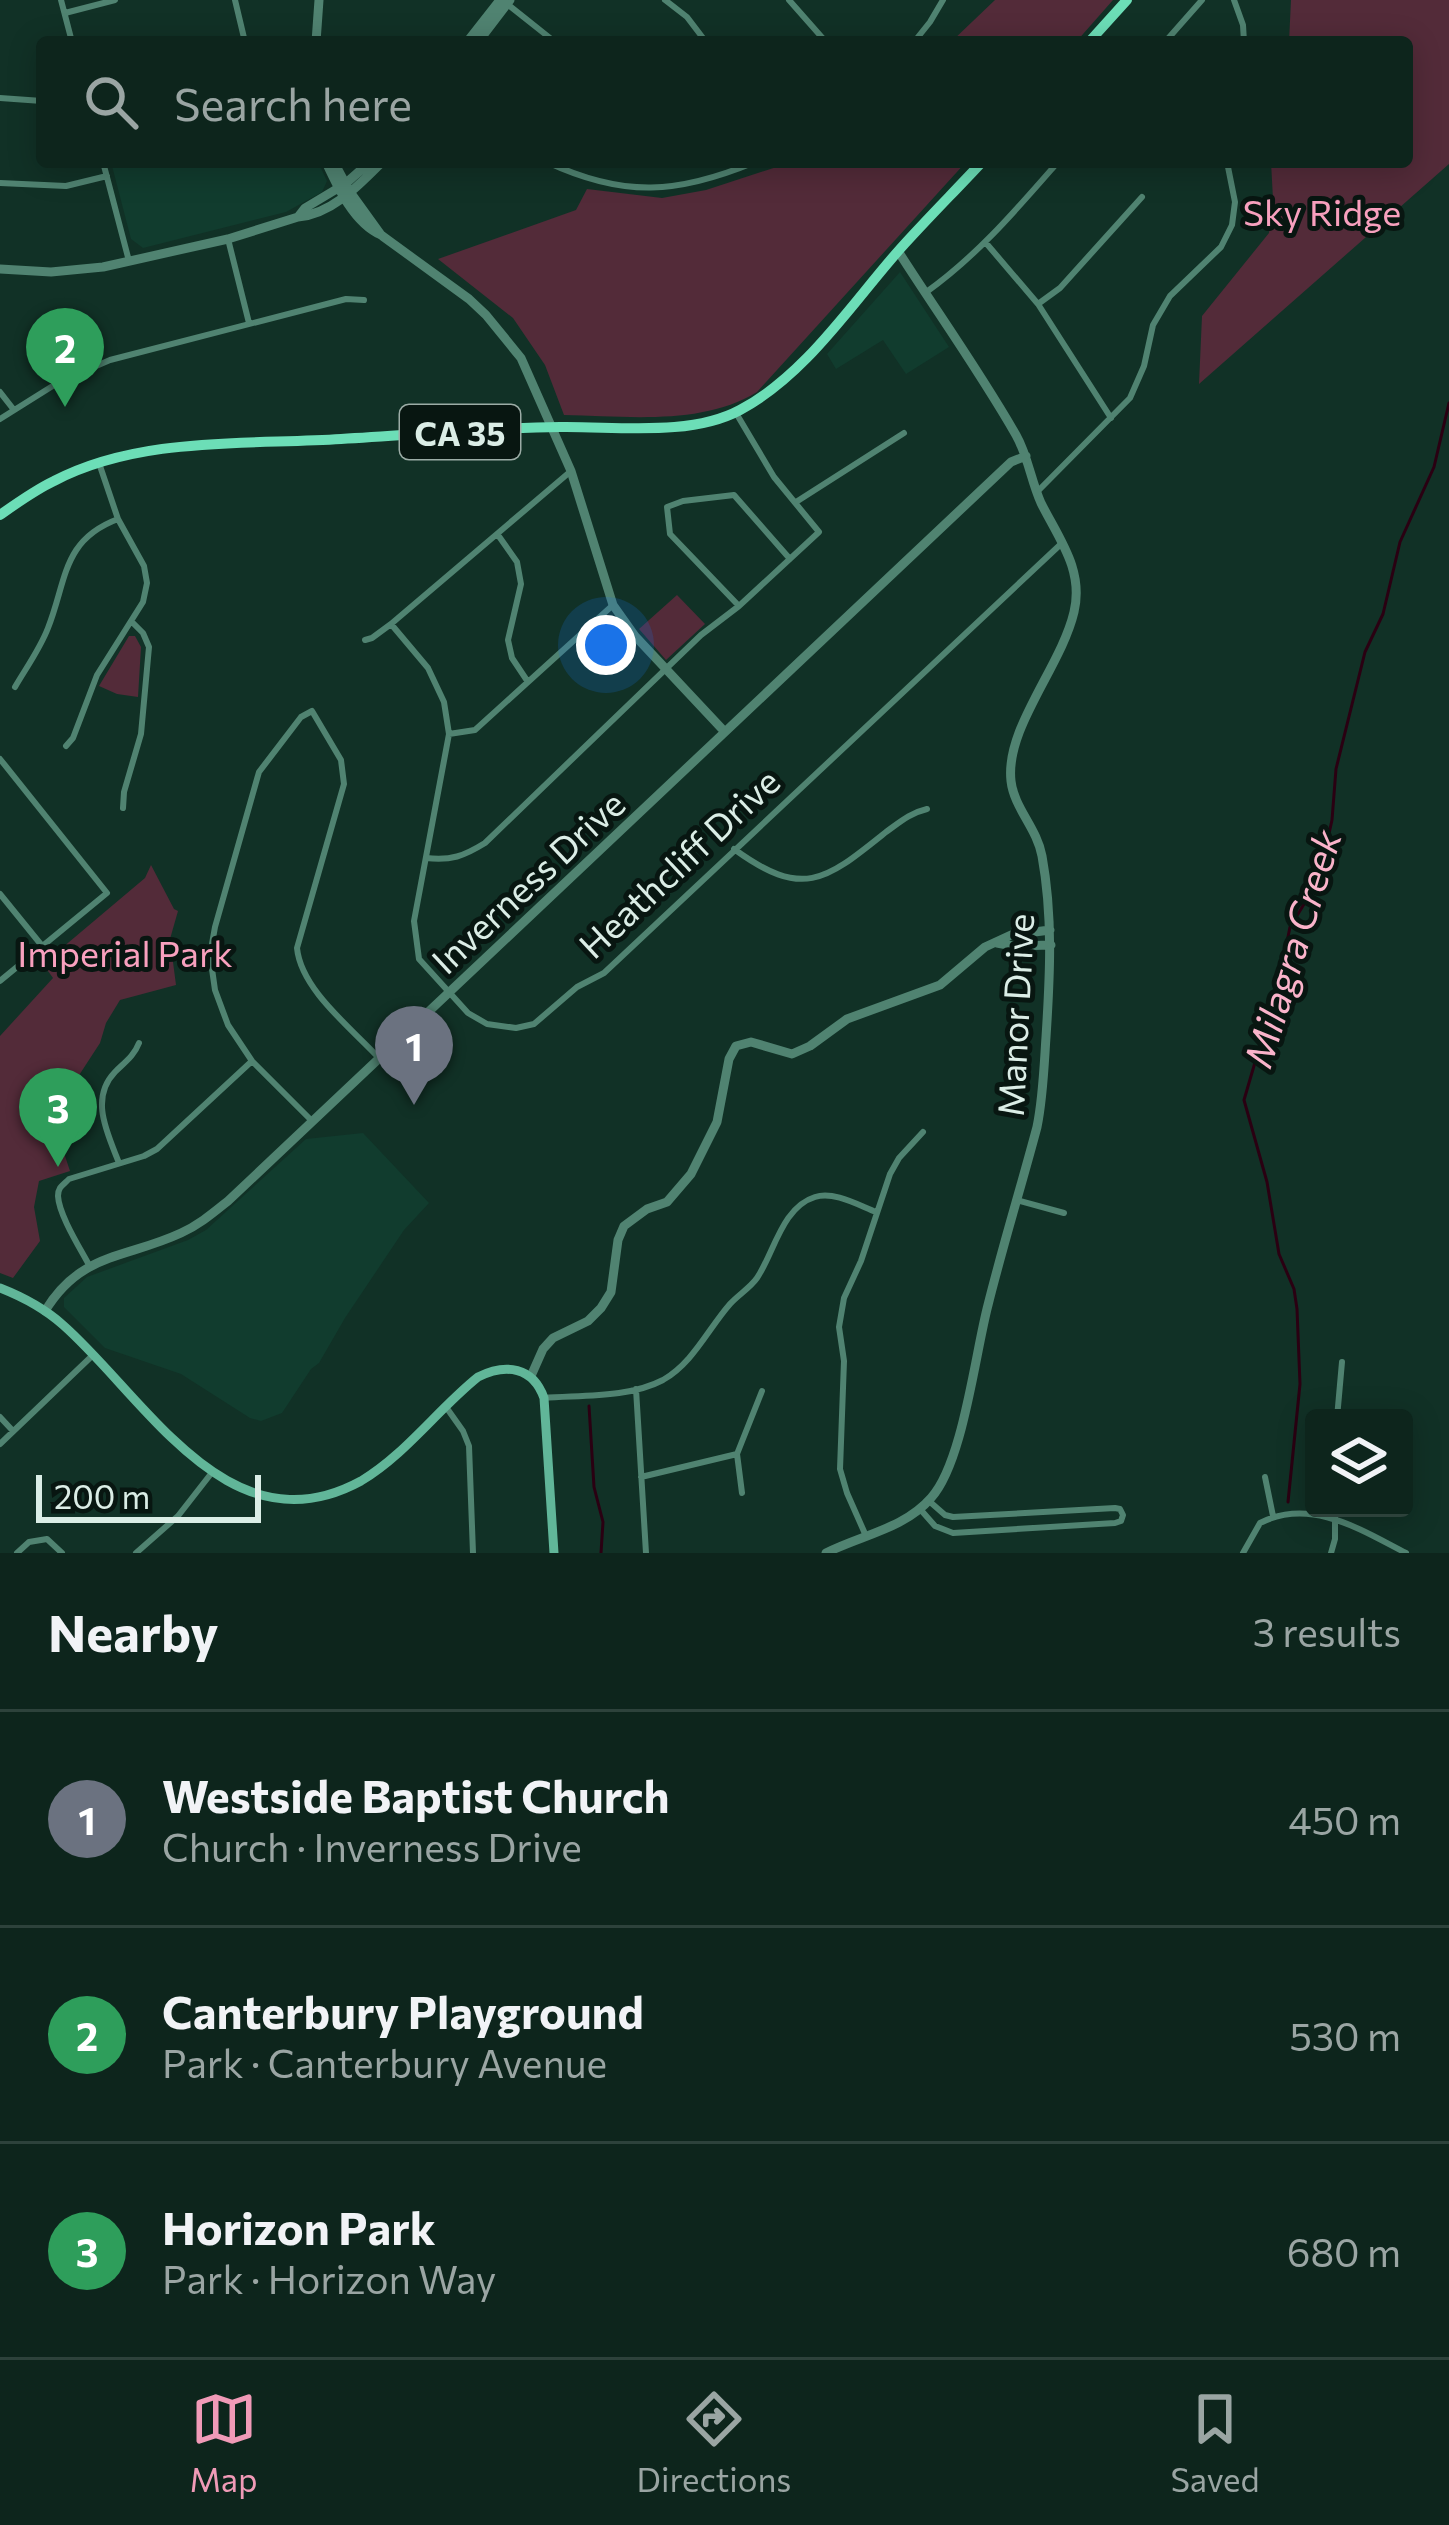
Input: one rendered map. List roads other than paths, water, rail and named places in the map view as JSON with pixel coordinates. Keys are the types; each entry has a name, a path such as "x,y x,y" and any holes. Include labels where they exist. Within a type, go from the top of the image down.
{"main road":[{"path":"1094,36 1127,0"},
{"name":"CA 35","path":"0,515 52,481 99,463 172,448 552,427 690,425 736,412 792,371 976,168"},
{"path":"0,1288 45,1311 210,1475 241,1492 271,1500 298,1501 353,1486 377,1470 470,1383 488,1372 516,1369 531,1376 544,1398 554,1553"}],"street":[{"path":"61,0 70,36"},
{"path":"65,14 115,0"},
{"path":"235,0 244,36"},
{"path":"316,36 319,0"},
{"path":"665,0 701,36"},
{"path":"789,0 821,36"},
{"path":"919,36 943,0"},
{"path":"1170,36 1202,0"},
{"path":"1234,0 1244,36"},
{"path":"473,36 505,1"},
{"path":"482,36 505,1"},
{"path":"505,1 548,36"},
{"path":"0,98 36,101"},
{"path":"105,168 129,261"},
{"path":"333,168 344,190 381,235 486,315 521,358 571,471 613,605 634,636 724,731"},
{"path":"344,190 364,168"},
{"path":"0,269 52,272 228,239 298,217 305,208 344,190 374,168"},
{"path":"560,168 618,187 676,188 740,168"},
{"path":"573,174 578,168"},
{"path":"925,293 961,268 1053,168"},
{"path":"1037,492 1130,398 1144,366 1153,325 1170,296 1221,247 1232,225 1235,202 1228,168"},
{"path":"0,183 66,186 107,176"},
{"path":"1038,304 1060,288 1142,197"},
{"path":"228,239 249,324"},
{"path":"986,243 1038,304 1111,418"},
{"name":"Manor Drive","path":"898,251 1018,437 1037,492 1074,569 1076,606 1057,661 1024,722 1011,777 1015,797 1041,850 1050,930 1040,1114 987,1308 952,1463 925,1505"},
{"path":"0,419 89,367 346,299 364,299"},
{"path":"0,392 14,410"},
{"path":"426,858 449,861 485,843 701,634 740,606 820,532 774,477 736,412"},
{"path":"796,502 904,433"},
{"name":"Inverness Drive","path":"45,1311 72,1277 89,1265 178,1235 228,1201 1011,462 1026,456"},
{"path":"66,746 97,675 143,602 147,583 99,463"},
{"path":"365,640 391,624 571,471"},
{"path":"740,606 670,534 667,507 734,495 790,559"},
{"path":"15,687 47,632 75,548 98,527 118,519"},
{"path":"498,535 517,562 521,584 508,640 512,658 528,682"},
{"name":"Heathcliff Drive","path":"391,624 428,668 444,702 449,734 414,921 419,959 468,1013 487,1024 516,1028 534,1024 577,986 604,973 1063,542"},
{"path":"449,734 475,730 613,605"},
{"path":"122,808 141,734 149,647 132,622"},
{"path":"312,1120 252,1060 229,1025 215,990 210,955 259,772 301,717 312,711 341,760 344,784 297,948 299,963 306,980 378,1057"},
{"path":"0,760 107,893 0,982"},
{"path":"734,848 778,874 820,877 838,871 912,812 927,808"},
{"path":"0,894 43,947"},
{"path":"531,1376 553,1337 588,1321 611,1292 624,1226 647,1209 668,1202 691,1174 717,1122 729,1059 736,1046 751,1042 792,1054 847,1019 940,985 978,951 1011,935 1050,930"},
{"path":"997,944 1051,945"},
{"path":"119,1163 101,1109 103,1090 140,1042"},
{"path":"89,1265 58,1197 60,1188 69,1179 157,1149 252,1060"},
{"path":"866,1536 840,1469 844,1361 839,1327 844,1298 899,1157 923,1132"},
{"path":"544,1398 636,1389 665,1379 695,1352 731,1302 755,1281 801,1204 816,1196 833,1196 876,1213"},
{"path":"1016,1200 1064,1213"},
{"path":"0,1444 93,1355"},
{"path":"1338,1409 1342,1363"},
{"path":"636,1389 646,1553"},
{"path":"742,1493 737,1454 762,1391"},
{"path":"446,1406 470,1446 473,1553"},
{"path":"0,1418 13,1431"},
{"path":"641,1477 737,1454"},
{"path":"136,1553 178,1516 210,1475"},
{"path":"1265,1477 1273,1516"},
{"path":"925,1505 953,1517 1114,1508 1123,1515 1115,1523 953,1533 934,1526 925,1505"},
{"path":"827,1553 897,1524 925,1505"},
{"path":"1243,1553 1260,1523 1288,1513 1336,1518 1406,1553"},
{"path":"1331,1553 1336,1518"},
{"path":"16,1553 29,1542 46,1539 62,1553"}],"waterway":[{"name":"Milagra Creek","path":"1288,1502 1300,1384 1297,1309 1279,1254 1267,1182 1244,1100 1290,927 1309,896 1324,856 1336,769 1365,652 1383,614 1400,542 1434,467 1449,403"},
{"path":"589,1406 594,1487 603,1522 601,1553"}],"place":[{"name":"Canterbury Playground","path":"65,407"},
{"name":"Westside Baptist Church","path":"414,1105"},
{"name":"Horizon Park","path":"58,1167"}],"park label":[{"name":"Sky Ridge","path":"1322,211"},
{"name":"Imperial Park","path":"125,952"}]}
